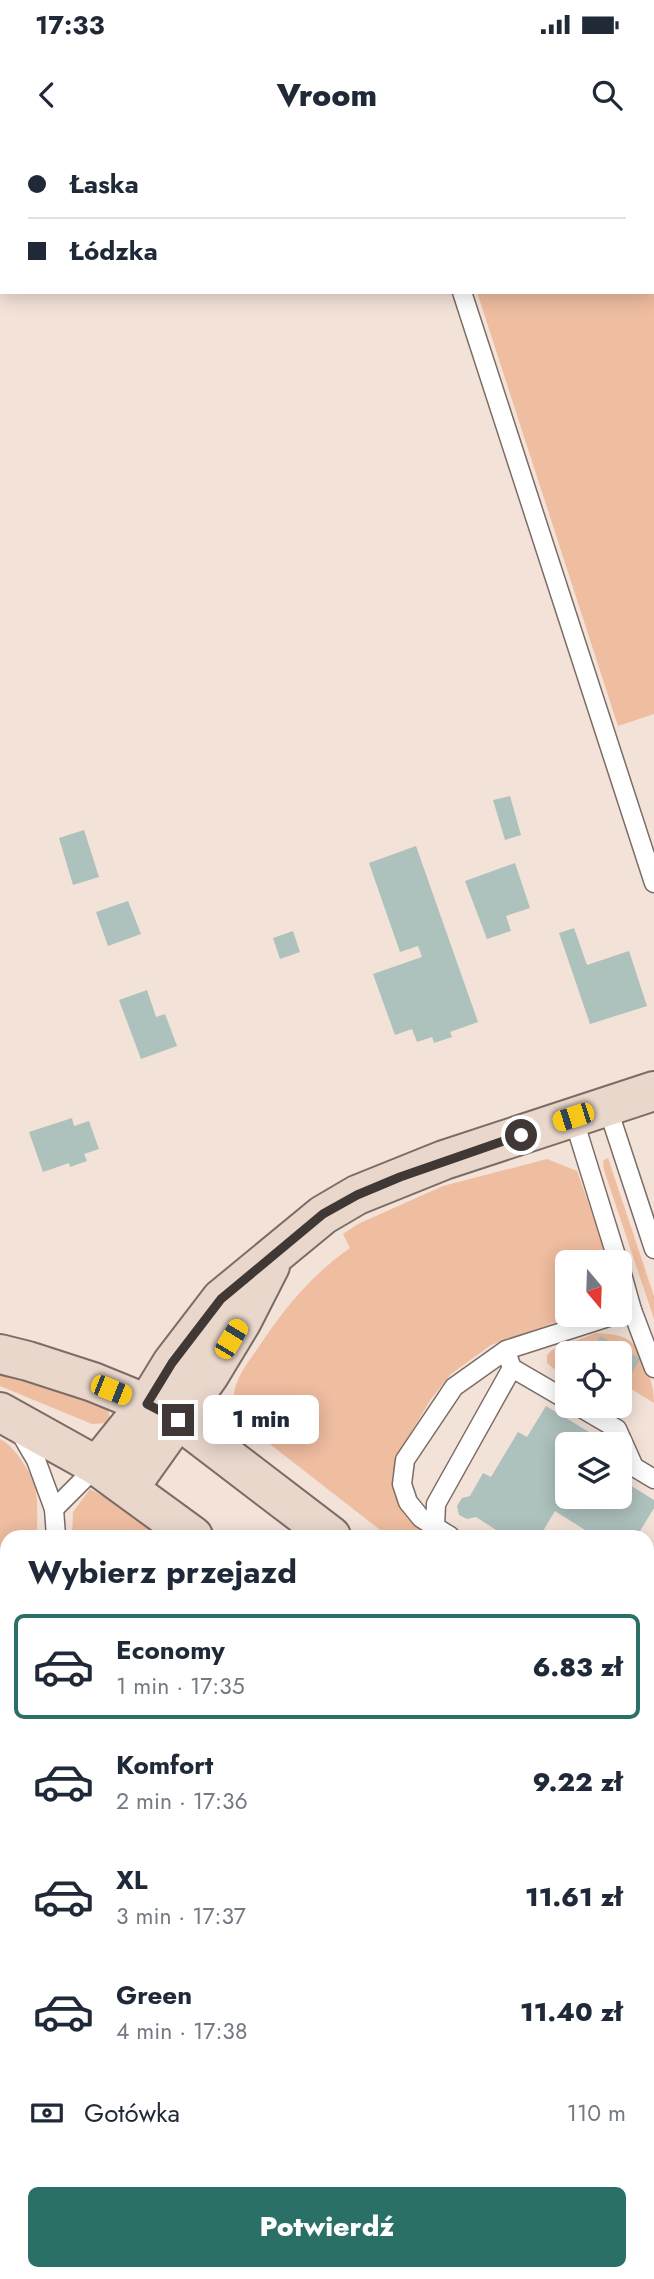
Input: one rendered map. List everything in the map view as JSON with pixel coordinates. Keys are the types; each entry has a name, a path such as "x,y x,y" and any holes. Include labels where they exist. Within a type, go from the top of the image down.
{"street":[{"path":"97,1466 210,1374 242,1321 275,1255 323,1214 357,1195 443,1160 654,1091"},
{"path":"0,1354 93,1382 163,1412 323,1530"},
{"path":"129,1489 163,1412"},
{"path":"6,1415 97,1466 185,1530"}],"lane":[{"path":"463,294 654,883"},
{"path":"590,1112 654,1249"},
{"path":"590,1112 616,1250"},
{"path":"440,1530 421,1518 408,1502 402,1484 405,1460 454,1387 506,1350 577,1327"},
{"path":"631,1327 654,1368"},
{"path":"506,1350 512,1368 555,1393"},
{"path":"442,1530 436,1504 512,1368"},
{"path":"6,1415 36,1460 54,1508 56,1530"},
{"path":"598,1418 617,1429 634,1468 654,1479"},
{"path":"54,1508 97,1466"}],"shaded area":[{"path":"478,294 654,294 654,714 618,726"},
{"path":"608,1158 654,1296 654,1319 604,1170 603,1161"},
{"path":"547,1159 577,1171 605,1250 555,1250 555,1322 491,1345 451,1374 431,1399 400,1451 392,1477 394,1492 400,1504 426,1530 380,1530 253,1431 242,1419 235,1405 234,1394 242,1371 287,1308 310,1282 350,1248 343,1234 358,1224 443,1186"},
{"path":"596,1333 616,1335 629,1341 575,1341"},
{"path":"632,1343 647,1369 654,1403 632,1389"},
{"path":"555,1349 555,1369 547,1363 547,1355"},
{"path":"0,1370 108,1409 110,1419 106,1423 92,1424 0,1386"},
{"path":"0,1439 17,1454 34,1485 37,1530 0,1530"},
{"path":"90,1489 156,1530 72,1530 73,1512"}],"building":[{"path":"510,796 521,835 505,840 493,800"},
{"path":"84,830 99,877 73,885 59,838"},
{"path":"416,846 478,1022 450,1032 452,1037 434,1043 432,1037 417,1042 412,1029 395,1035 373,974 422,957 418,946 400,952 369,863"},
{"path":"515,863 530,908 506,916 511,931 487,939 465,881"},
{"path":"128,901 141,934 108,946 96,912"},
{"path":"574,928 587,965 629,951 647,1006 590,1024 559,933"},
{"path":"293,931 300,952 280,959 273,938"},
{"path":"147,990 156,1017 165,1014 177,1046 141,1059 119,1000"},
{"path":"72,1118 74,1126 89,1121 99,1149 84,1154 87,1161 70,1167 69,1163 43,1172 29,1132"},
{"path":"632,1354 640,1359 632,1373"},
{"path":"546,1406 555,1411 555,1418 566,1418 589,1432 555,1432 555,1509 632,1509 632,1486 654,1500 654,1508 641,1530 585,1530 555,1511 544,1530 496,1530 476,1517 467,1519 459,1515 457,1506 462,1498 470,1496 483,1473 491,1477 518,1432 527,1437"}],"route":[{"path":"178,1420 147,1404 172,1363 221,1299 291,1239 323,1214 357,1195 443,1160 521,1135"}]}
